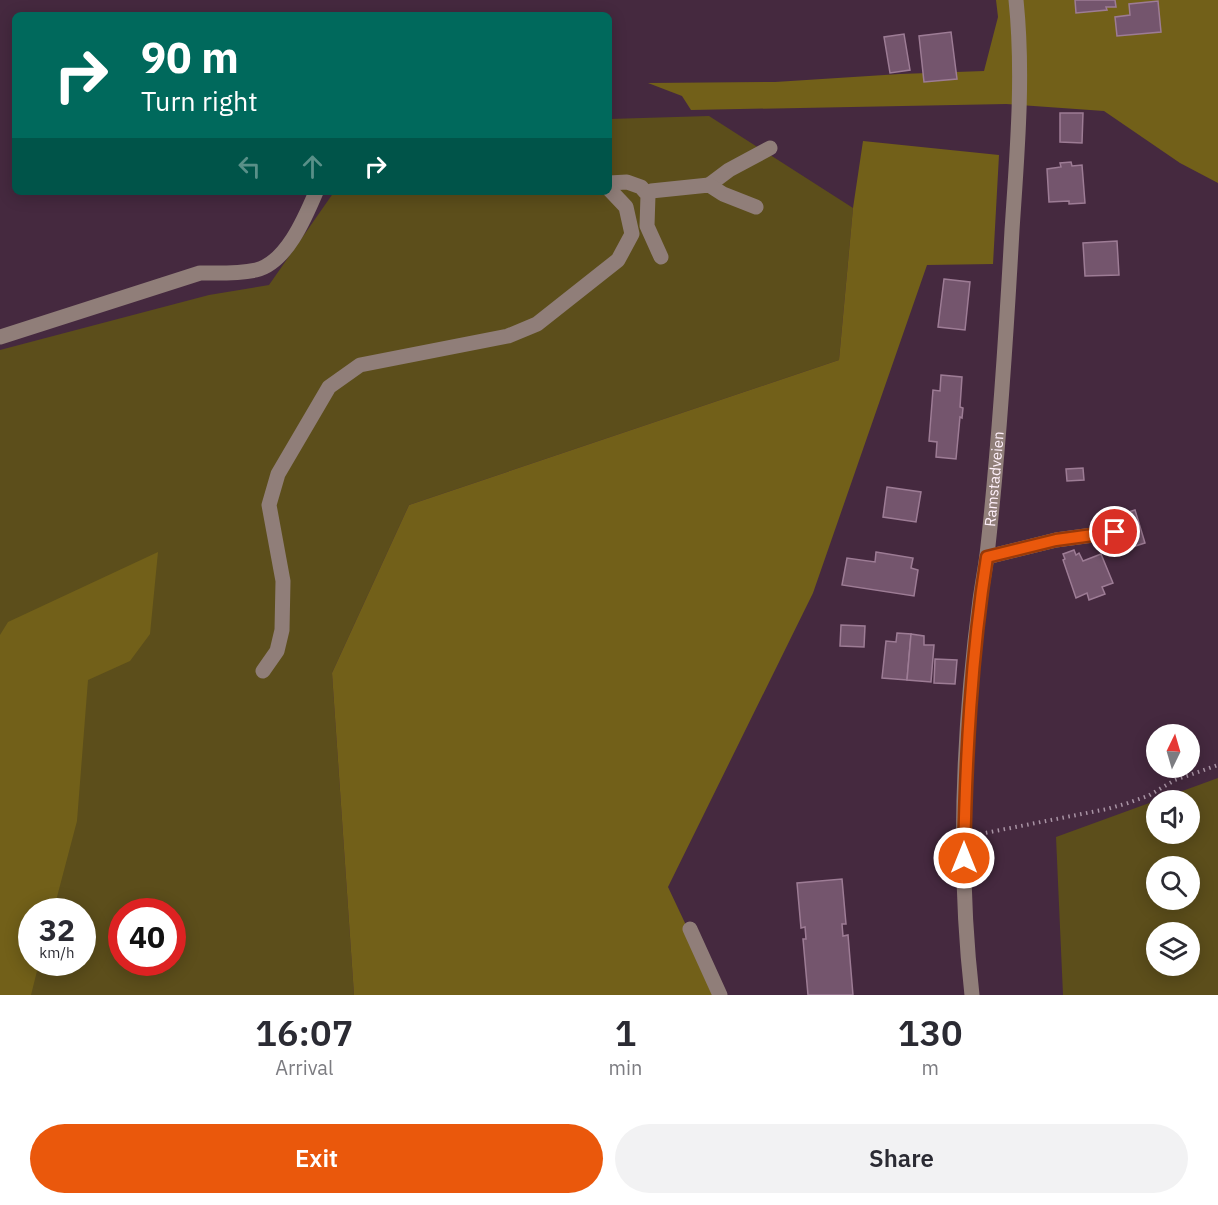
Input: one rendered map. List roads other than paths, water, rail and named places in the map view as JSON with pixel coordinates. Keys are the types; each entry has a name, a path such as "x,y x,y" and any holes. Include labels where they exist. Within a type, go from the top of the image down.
{"street":[{"name":"Ramstadveien","path":"972,995 964,913 966,752 980,599 987,557 1007,313 1019,107 1016,0"},
{"path":"662,257 647,226 648,195 651,191 709,185 729,170 770,148"},
{"path":"612,183 627,182 641,187 648,195"},
{"path":"709,185 723,194 756,207"},
{"path":"612,192 626,207 632,234 618,260"},
{"path":"0,337 200,273 258,270 282,254 303,220 315,195"},
{"path":"262,671 277,651 282,630 283,581 269,505 278,474 329,387 360,365 508,336 537,324 650,233"},
{"path":"987,557 1056,540 1115,532"},
{"path":"690,928 720,995"}]}
